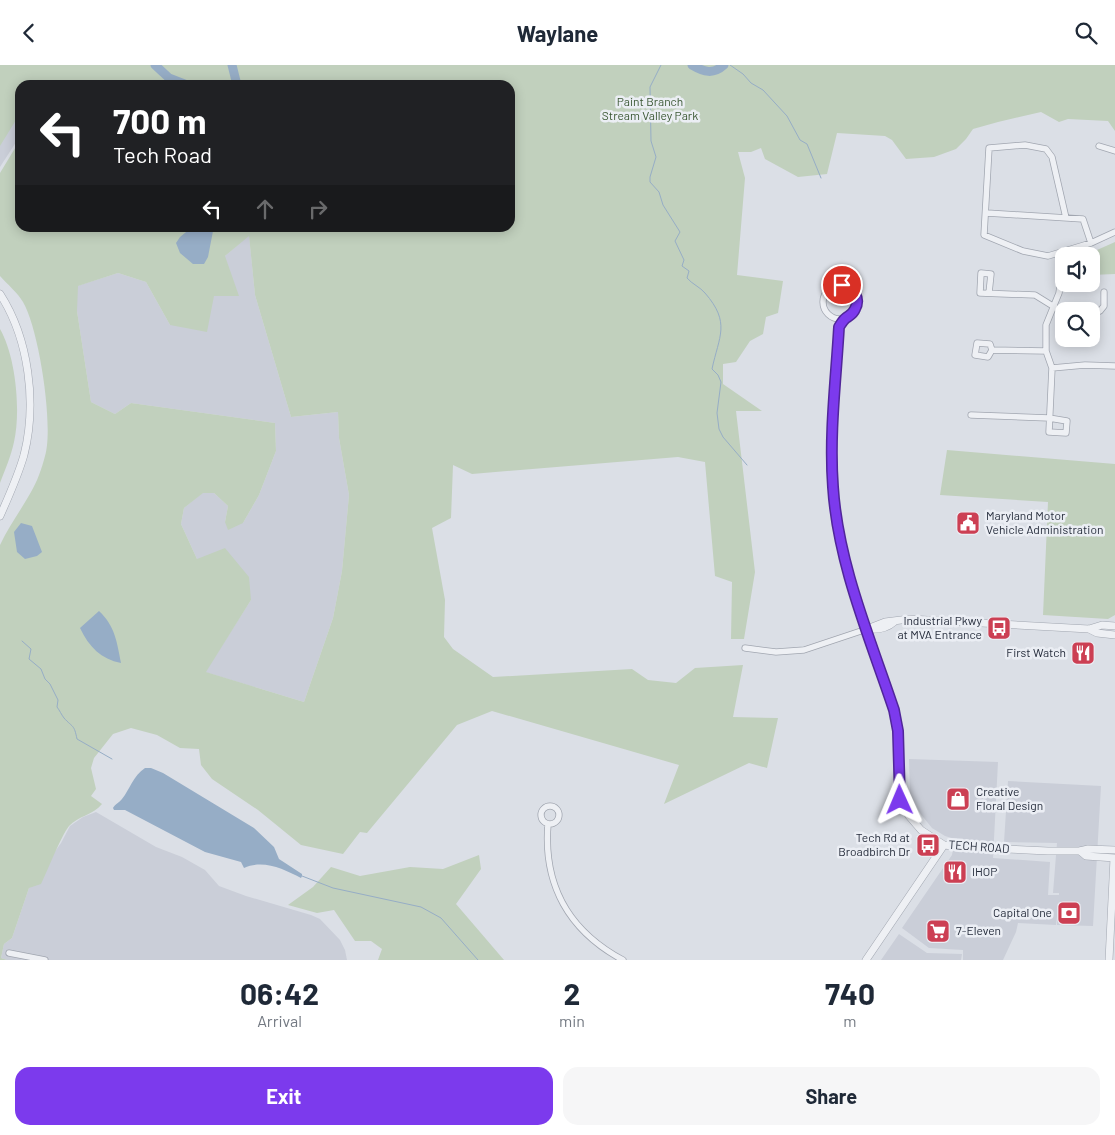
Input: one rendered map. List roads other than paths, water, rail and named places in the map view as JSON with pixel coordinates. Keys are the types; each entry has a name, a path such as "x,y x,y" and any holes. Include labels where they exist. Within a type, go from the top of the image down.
{"street":[{"path":"1066,218 1052,157 1046,149 1025,145 988,148 984,235 1023,251 1048,256 1091,243 1115,232"},
{"path":"1099,146 1115,151"},
{"path":"986,213 1083,219 1091,243"},
{"name":"TECH ROAD","path":"839,327 825,311 823,299 828,289 833,286 842,285 850,288 856,298 854,311 845,318 839,327 831,449 833,488 844,556 894,710 898,731 900,800 909,816 921,830 944,845 987,849 1080,851 1086,856 1115,854"},
{"path":"971,415 1049,418 1052,368 1046,351 1046,325 1059,292"},
{"path":"1100,311 1104,306 1104,292"},
{"path":"989,293 1035,295 1054,306"},
{"path":"0,294 20,338 30,390 24,453 0,516"},
{"path":"832,317 845,318"},
{"path":"992,349 1046,351"},
{"path":"1052,368 1115,365"},
{"path":"745,648 776,652 799,651 867,629 876,630 891,625 896,621 924,619 1088,629 1102,625 1115,626"},
{"path":"1088,629 1097,633 1115,635"},
{"path":"548,824 547,841 552,878 557,893 586,935 607,951 623,960"},
{"path":"866,960 944,845"},
{"path":"1109,960 1115,846"},
{"path":"9,953 45,960"}],"water":[{"path":"186,232 213,232 208,257 204,264 193,264 180,253 176,243"},
{"path":"21,523 32,526 42,552 37,556 25,559 17,552 14,532"},
{"path":"99,611 112,629 121,663 107,659 96,651 87,641 80,628"},
{"path":"145,768 151,768 163,773 254,828 274,847 279,859 302,874 301,878 273,866 251,865 244,868 241,862 205,852 125,810 114,810 113,808 122,799 137,775"}],"waterway":[{"path":"155,65 169,78 174,80"},
{"path":"232,65 236,80"},
{"path":"661,65 650,87 651,141 656,157 650,182 659,192 663,205 680,232 675,241 684,260 682,266 689,271 687,278 705,293 718,313 721,330 712,369 718,375 721,382 717,413 719,429 723,437 747,465"},
{"path":"692,65 708,71 716,70 724,65"},
{"path":"730,65 743,74 751,83 763,90 787,116 800,140 807,144 821,178"},
{"path":"22,641 31,649 29,659 41,669 58,700 57,707 74,728 77,739 112,759"},
{"path":"302,876 333,888 421,907 441,918 478,960"}],"place":[{"name":"Maryland Motor Vehicle Administration","path":"968,523"},
{"name":"Industrial Pkwy at MVA Entrance","path":"999,628"},
{"name":"First Watch","path":"1083,653"},
{"name":"Creative Floral Design","path":"958,799"},
{"name":"Tech Rd at Broadbirch Dr","path":"928,845"},
{"name":"IHOP","path":"955,872"},
{"name":"Capital One","path":"1069,913"},
{"name":"7-Eleven","path":"938,931"}],"park label":[{"name":"Paint Branch Stream Valley Park","path":"650,109"}]}
